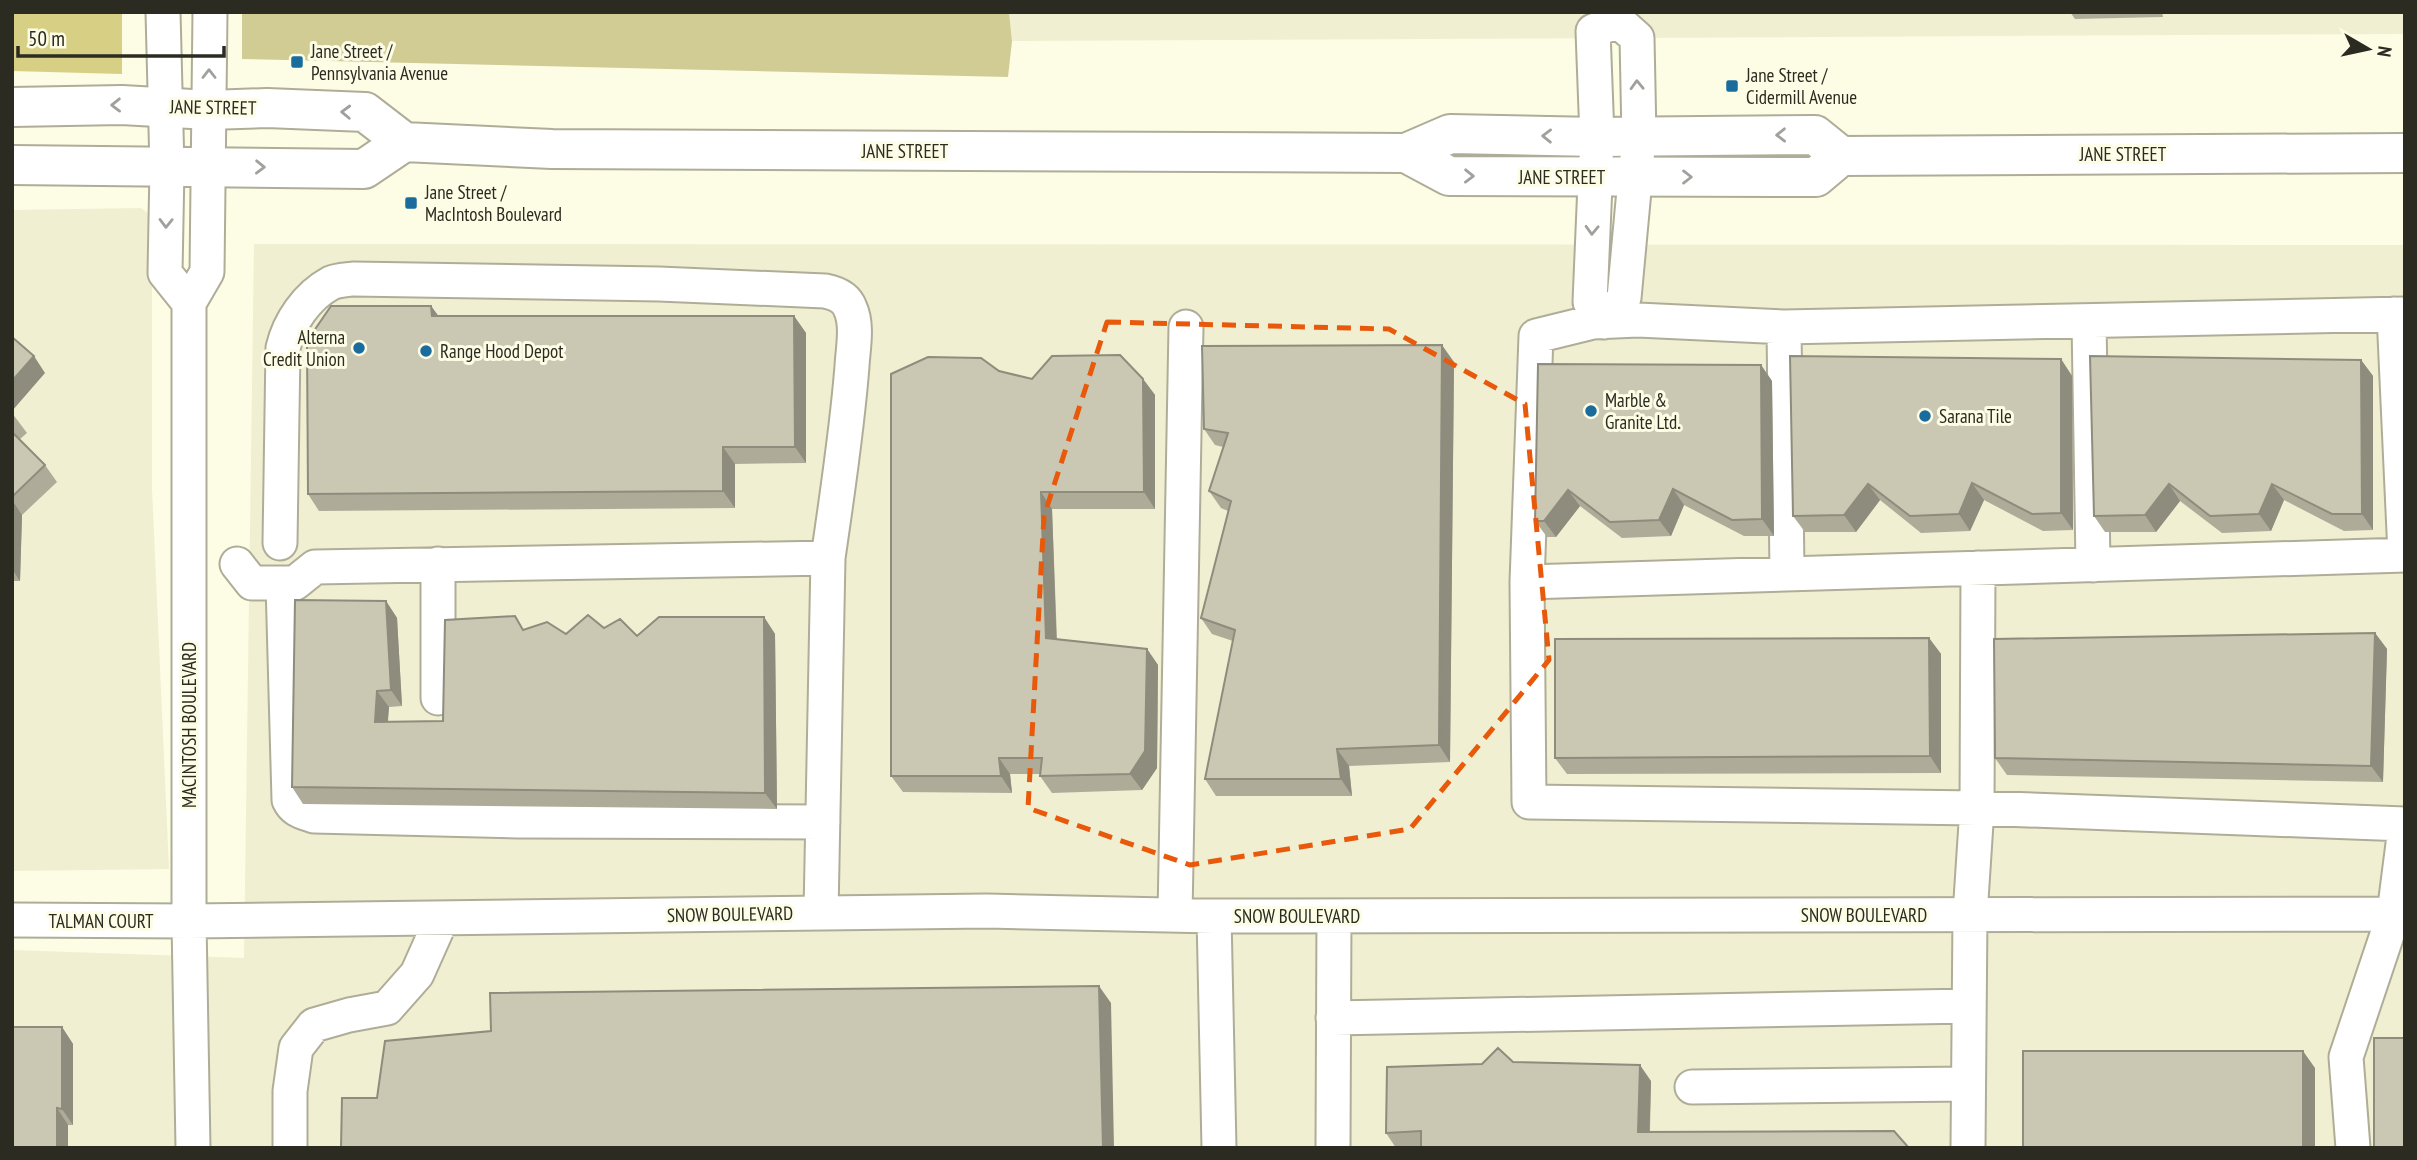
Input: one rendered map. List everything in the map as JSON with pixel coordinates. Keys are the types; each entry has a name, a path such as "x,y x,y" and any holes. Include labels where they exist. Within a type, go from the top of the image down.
{"main road":[{"name":"JANE STREET","path":"12,107 164,106 209,110 267,108 365,112 404,142 552,149 1406,153 1450,134 1597,137 1815,135 1841,156 2405,153"},
{"path":"12,164 365,169 404,142"},
{"name":"JANE STREET","path":"1406,153 1449,176 1816,177 1841,156"}],"street":[{"path":"163,12 167,168 165,273 189,303 207,272 210,12"},
{"path":"1618,16 1637,38 1639,137 1624,298 1604,321 1590,302 1597,137 1593,31 1618,16"},
{"path":"280,543 283,348 287,331 300,310 333,282 353,279 659,284 835,293 846,301 851,309 854,329 849,398 828,558 821,913"},
{"name":"MACINTOSH BOULEVARD","path":"189,303 189,921 193,1148"},
{"path":"1527,582 2405,555 2399,314 1784,327 1638,320 1593,322 1535,336 1527,582 1529,802 1977,808 2405,826 2399,914 2346,1057 2353,1148"},
{"path":"2089,321 2093,565"},
{"path":"1175,915 1186,327"},
{"path":"1784,327 1787,574"},
{"path":"190,563 237,564 256,544 280,543 295,545 315,567"},
{"path":"237,564 252,583 295,583 315,567 828,558"},
{"path":"438,564 438,698"},
{"path":"1968,1148 1970,915 1977,808 1978,568"},
{"path":"283,583 289,800 298,811 314,816 518,821 823,822"},
{"name":"SNOW BOULEVARD","path":"189,921 987,911 1214,916 2399,914"},
{"path":"1214,916 1219,1148"},
{"path":"1333,1148 1334,916"},
{"path":"290,1148 290,1091 296,1048 314,1025 387,1008 416,974 442,918"},
{"name":"TALMAN COURT","path":"12,920 189,921"},
{"path":"1333,1017 1969,1006"},
{"path":"1692,1087 1968,1084"}],"highlighted area":[{"path":"1107,322 1389,329 1525,404 1549,660 1410,829 1190,865 1028,808 1044,516"}],"shaded area":[{"path":"12,12 122,12 122,74 12,71"},
{"path":"242,12 1009,12 1012,41 1008,77 242,59"},
{"path":"1009,12 2405,12 2405,34 1012,41"},
{"path":"141,208 152,216 152,489 169,869 12,871 12,210"},
{"path":"254,244 2405,245 2405,1148 12,1148 12,950 244,958"}],"building":[{"path":"331,306 431,306 432,316 794,316 795,447 723,447 723,491 308,494 307,341"},
{"path":"12,337 34,356 12,381"},
{"path":"1442,345 1439,745 1337,749 1341,779 1205,779 1235,630 1201,618 1231,501 1209,491 1228,433 1204,429 1202,346"},
{"path":"1120,355 1143,379 1144,492 1041,492 1046,638 1147,649 1145,751 1130,774 1040,776 1042,758 999,758 1001,776 891,776 891,374 928,357 981,358 999,371 1032,379 1052,356"},
{"path":"1790,356 2061,359 2061,513 2032,514 1972,483 1959,514 1910,516 1868,484 1844,515 1793,516"},
{"path":"2090,356 2361,360 2362,514 2332,514 2272,484 2259,514 2210,516 2169,484 2145,515 2094,516"},
{"path":"1538,364 1761,365 1762,519 1732,520 1673,489 1659,520 1610,522 1568,490 1544,521 1535,521"},
{"path":"12,432 45,465 12,497"},
{"path":"295,600 386,601 391,690 377,691 375,722 443,721 445,620 515,616 523,630 547,622 566,634 588,615 604,628 620,619 637,636 659,617 764,617 765,793 292,787"},
{"path":"2375,633 2371,766 1995,758 1994,639"},
{"path":"1929,638 1930,756 1555,758 1555,639"},
{"path":"1099,986 1103,1148 341,1148 342,1098 377,1098 385,1041 491,1031 490,993"},
{"path":"12,1027 62,1027 62,1109 57,1108 57,1148 12,1148"},
{"path":"2374,1038 2405,1038 2405,1148 2374,1148"},
{"path":"1498,1048 1513,1062 1640,1065 1638,1132 1894,1131 1909,1148 1421,1148 1421,1131 1386,1133 1387,1067 1482,1064"},
{"path":"2023,1051 2303,1051 2303,1148 2023,1148"}],"place":[{"name":"Jane Street / Pennsylvania Avenue","path":"297,62"},
{"name":"Jane Street / Cidermill Avenue","path":"1732,86"},
{"name":"Jane Street / MacIntosh Boulevard","path":"411,203"},
{"name":"Alterna Credit Union","path":"359,348"},
{"name":"Range Hood Depot","path":"426,351"},
{"name":"Marble & Granite Ltd.","path":"1591,411"},
{"name":"Sarana Tile","path":"1925,416"}]}
